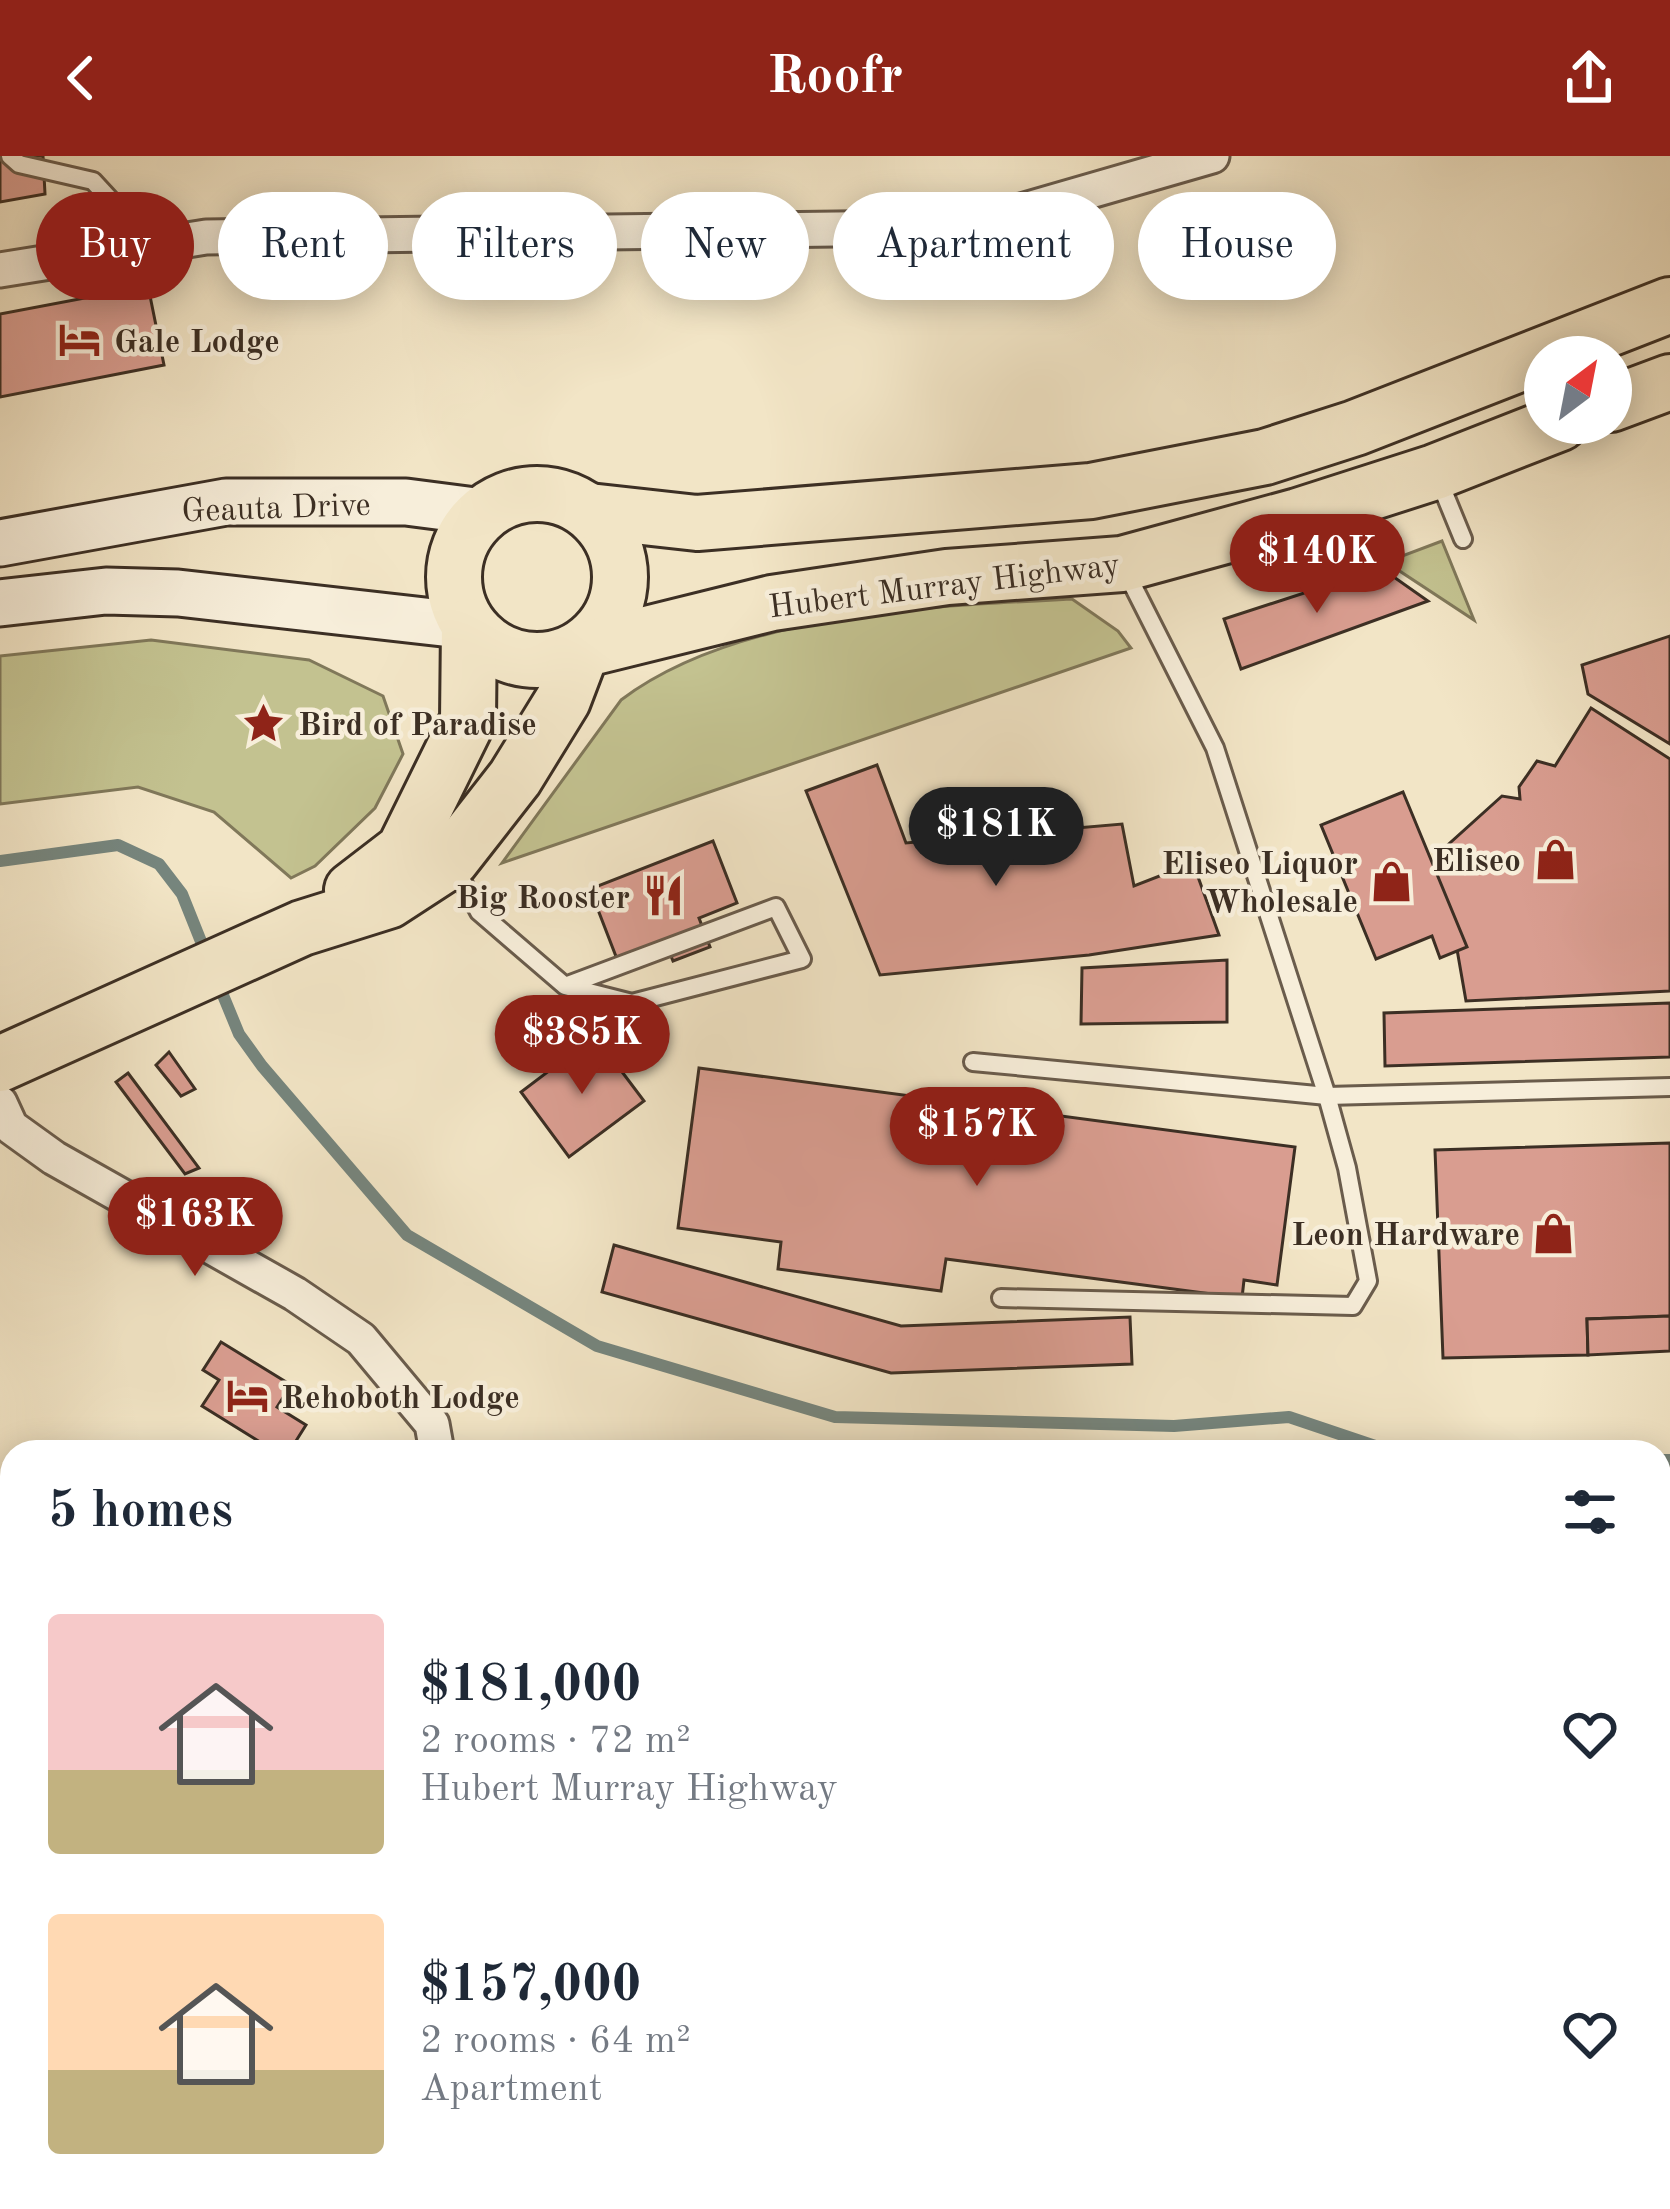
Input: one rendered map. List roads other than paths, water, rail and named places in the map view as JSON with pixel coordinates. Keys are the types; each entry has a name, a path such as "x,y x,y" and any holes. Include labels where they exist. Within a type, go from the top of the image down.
{"highway":[{"path":"590,512 697,523 1090,491 1265,457 1355,428 1670,305"},
{"path":"1632,396 1670,382"},
{"name":"Hubert Murray Highway","path":"582,650 772,603 947,577 1122,564 1298,516 1435,472 1524,437"},
{"path":"5,1075 302,928 388,901 451,860 515,778 563,700 582,650 616,606 621,580 618,555 607,531 590,512 564,497 535,493 507,498 483,512 465,533 455,558 458,608 470,626 494,649 524,660 557,658 582,650"},
{"path":"302,928 404,850 468,720 470,626"}],"main road":[{"name":"Geauta Drive","path":"0,543 226,502 406,502 483,512"},
{"path":"0,603 106,591 178,592 470,626"}],"street":[{"path":"194,239 911,228 1021,212 1212,156"},
{"path":"0,270 36,264"},
{"path":"5,1075 11,1126 54,1159 295,1294 361,1339 432,1424 435,1440"}],"lane":[{"path":"10,156 19,164 93,181 103,192"},
{"path":"1435,472 1463,539"},
{"path":"1001,1298 1353,1306 1368,1281 1347,1168 1327,1096 1215,748 1122,564"},
{"path":"451,860 479,912 565,986 632,1003 802,959 776,907 565,986"},
{"path":"973,1062 1327,1096 1670,1087"}],"waterway":[{"path":"0,861 118,845 159,864 182,894 208,959"},
{"path":"218,983 239,1034 262,1066 407,1235 597,1346 835,1417 1174,1426 1289,1417 1357,1440"}],"place":[{"name":"Gale Lodge","path":"80,340"},
{"name":"Bird of Paradise","path":"264,723"},
{"name":"Eliseo","path":"1555,859"},
{"name":"Eliseo Liquor Wholesale","path":"1392,881"},
{"name":"Big Rooster","path":"664,896"},
{"name":"Leon Hardware","path":"1554,1233"},
{"name":"Rehoboth Lodge","path":"247,1396"}]}
